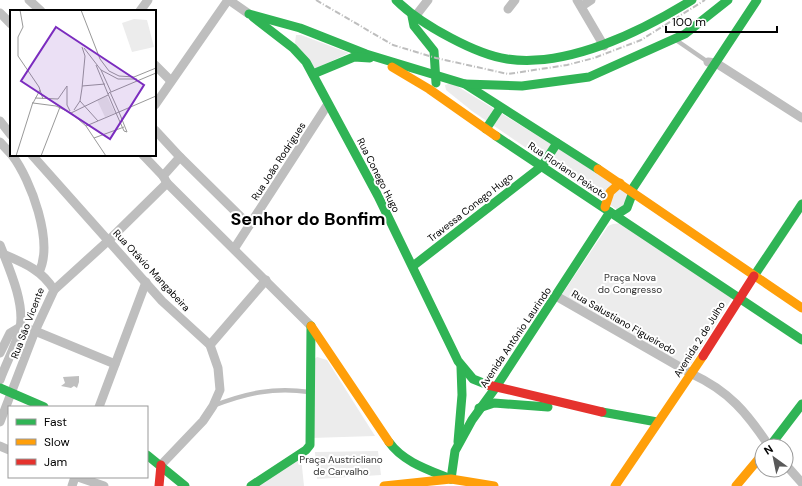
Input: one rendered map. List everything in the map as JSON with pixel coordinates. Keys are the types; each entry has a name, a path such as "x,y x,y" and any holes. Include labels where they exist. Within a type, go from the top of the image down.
{"street":[{"path":"29,0 39,10"},
{"path":"141,10 148,0"},
{"path":"156,104 228,0 249,14"},
{"path":"396,0 413,17 437,31 485,53 516,60 560,56 604,46 657,22 692,0"},
{"path":"428,0 413,17 414,27 434,51 436,83 444,100"},
{"path":"508,9 515,0"},
{"path":"591,0 580,3 604,46"},
{"path":"465,84 522,86 589,77 608,70 675,39 706,18 728,0"},
{"path":"748,0 712,62 632,191 627,208 610,212 607,197 613,188 621,184 633,173 712,62 757,0"},
{"path":"0,14 10,23"},
{"name":"Rua Floriano Peixoto","path":"249,14 300,28 366,54 465,84 500,108 632,191 753,276 802,308"},
{"name":"Rua Conego Hugo","path":"249,14 300,54 313,74 328,104 370,178 461,367"},
{"path":"282,23 287,44"},
{"name":"Rua Floriano Peixoto","path":"313,74 354,57 364,56 409,76 432,90 486,129 802,340"},
{"path":"712,62 802,118"},
{"path":"156,67 171,81"},
{"name":"Rua João Rodrigues","path":"234,249 328,104"},
{"path":"486,129 500,108"},
{"path":"0,121 10,135"},
{"path":"156,131 249,225"},
{"path":"10,137 1,144 10,153"},
{"name":"Travessa Conego Hugo","path":"413,266 542,166 557,143"},
{"path":"12,156 27,182 39,215 45,248 44,262 39,272"},
{"name":"Rua Otávio Mangabeira","path":"33,156 179,318 201,335 210,345 218,368 220,390 213,406 181,446 161,465"},
{"path":"144,156 311,326 393,448 418,466 451,483"},
{"path":"54,290 109,240 165,179 180,157"},
{"name":"Avenida 2 de Julho","path":"615,486 657,422 692,374 753,276 802,204"},
{"name":"Avenida Antônio Laurindo","path":"451,483 455,450 480,408 496,387 610,212"},
{"path":"0,245 14,283 19,302 20,328"},
{"name":"Rua São Vicente","path":"0,422 35,331 54,290 39,272 3,254"},
{"path":"210,345 266,280"},
{"path":"99,406 146,282"},
{"name":"Rua Salustiano Figueiredo","path":"556,296 692,374 711,382 734,401 754,423 764,438"},
{"path":"251,486 308,447 310,442 311,326"},
{"path":"0,352 10,333 20,328 35,331 115,364"},
{"name":"Rua São Vicente","path":"0,380 20,328"},
{"path":"310,357 321,353 330,355"},
{"path":"461,367 477,382 488,386 579,408 657,422"},
{"path":"458,446 462,395 461,367"},
{"path":"0,388 42,406"},
{"path":"480,408 494,403 579,408"},
{"path":"775,438 802,404"},
{"path":"148,455 185,486"},
{"path":"159,486 161,465"},
{"path":"736,486 754,465"},
{"path":"794,474 802,483"},
{"path":"81,478 104,486"},
{"path":"384,486 451,483 494,486"}],"lane":[{"path":"675,39 677,42 712,62"},
{"path":"213,406 246,394 260,391 298,390 310,392"}],"green space":[{"path":"296,35 301,35 349,53 312,70 295,43"},
{"path":"452,83 630,193 619,211 472,111 446,90 445,85"},
{"name":"Praça Nova do Congresso","path":"623,223 732,298 691,364 683,366 561,296 608,226"},
{"name":"Praça Austricliano de Carvalho","path":"317,357 327,360 375,436 311,438 312,361"},
{"name":"Praça Austricliano de Carvalho","path":"378,451 381,475 317,479 315,452"},
{"path":"301,457 304,486 256,486"}],"shaded area":[{"path":"79,376 77,388 74,386 71,388 61,386 65,383 63,377"}],"railway":[{"path":"316,0 393,45 436,58 508,74 567,65 594,58 641,40 705,0"}],"traffic: fast":[{"path":"396,0 408,11 429,25 471,48 500,58 530,60 555,58 604,44 651,24 692,0"},
{"path":"465,84 522,86 589,77 685,34 728,0"},
{"path":"631,191 757,0"},
{"path":"249,14 300,28 366,54 465,84 598,169"},
{"path":"412,16 414,26 434,51 436,83"},
{"path":"253,17 293,48 306,62 378,196 458,361 473,379 488,385"},
{"path":"313,74 354,57 370,58"},
{"path":"486,129 500,108"},
{"path":"496,136 802,340"},
{"path":"413,266 542,166 557,143"},
{"path":"616,215 627,208 633,192"},
{"path":"754,276 802,204"},
{"path":"451,479 455,451 472,420 496,387 610,212"},
{"path":"251,486 306,450 310,445 311,326"},
{"path":"458,442 462,395 461,367"},
{"path":"0,388 42,406"},
{"path":"479,408 494,403 548,407"},
{"path":"776,438 802,404"},
{"path":"602,412 657,422"},
{"path":"389,442 402,455 417,465 451,479"},
{"path":"148,456 185,486"}],"traffic: slow":[{"path":"392,67 429,89 496,136"},
{"path":"598,169 802,308"},
{"path":"605,207 610,192 620,183"},
{"path":"311,326 389,442"},
{"path":"615,486 703,356"},
{"path":"736,486 754,465"},
{"path":"384,486 451,479 494,486"}],"traffic: jam":[{"path":"703,356 754,276"},
{"path":"488,385 602,412"},
{"path":"159,486 161,465"}],"district":[{"name":"Senhor do Bonfim","path":"308,219"}]}
